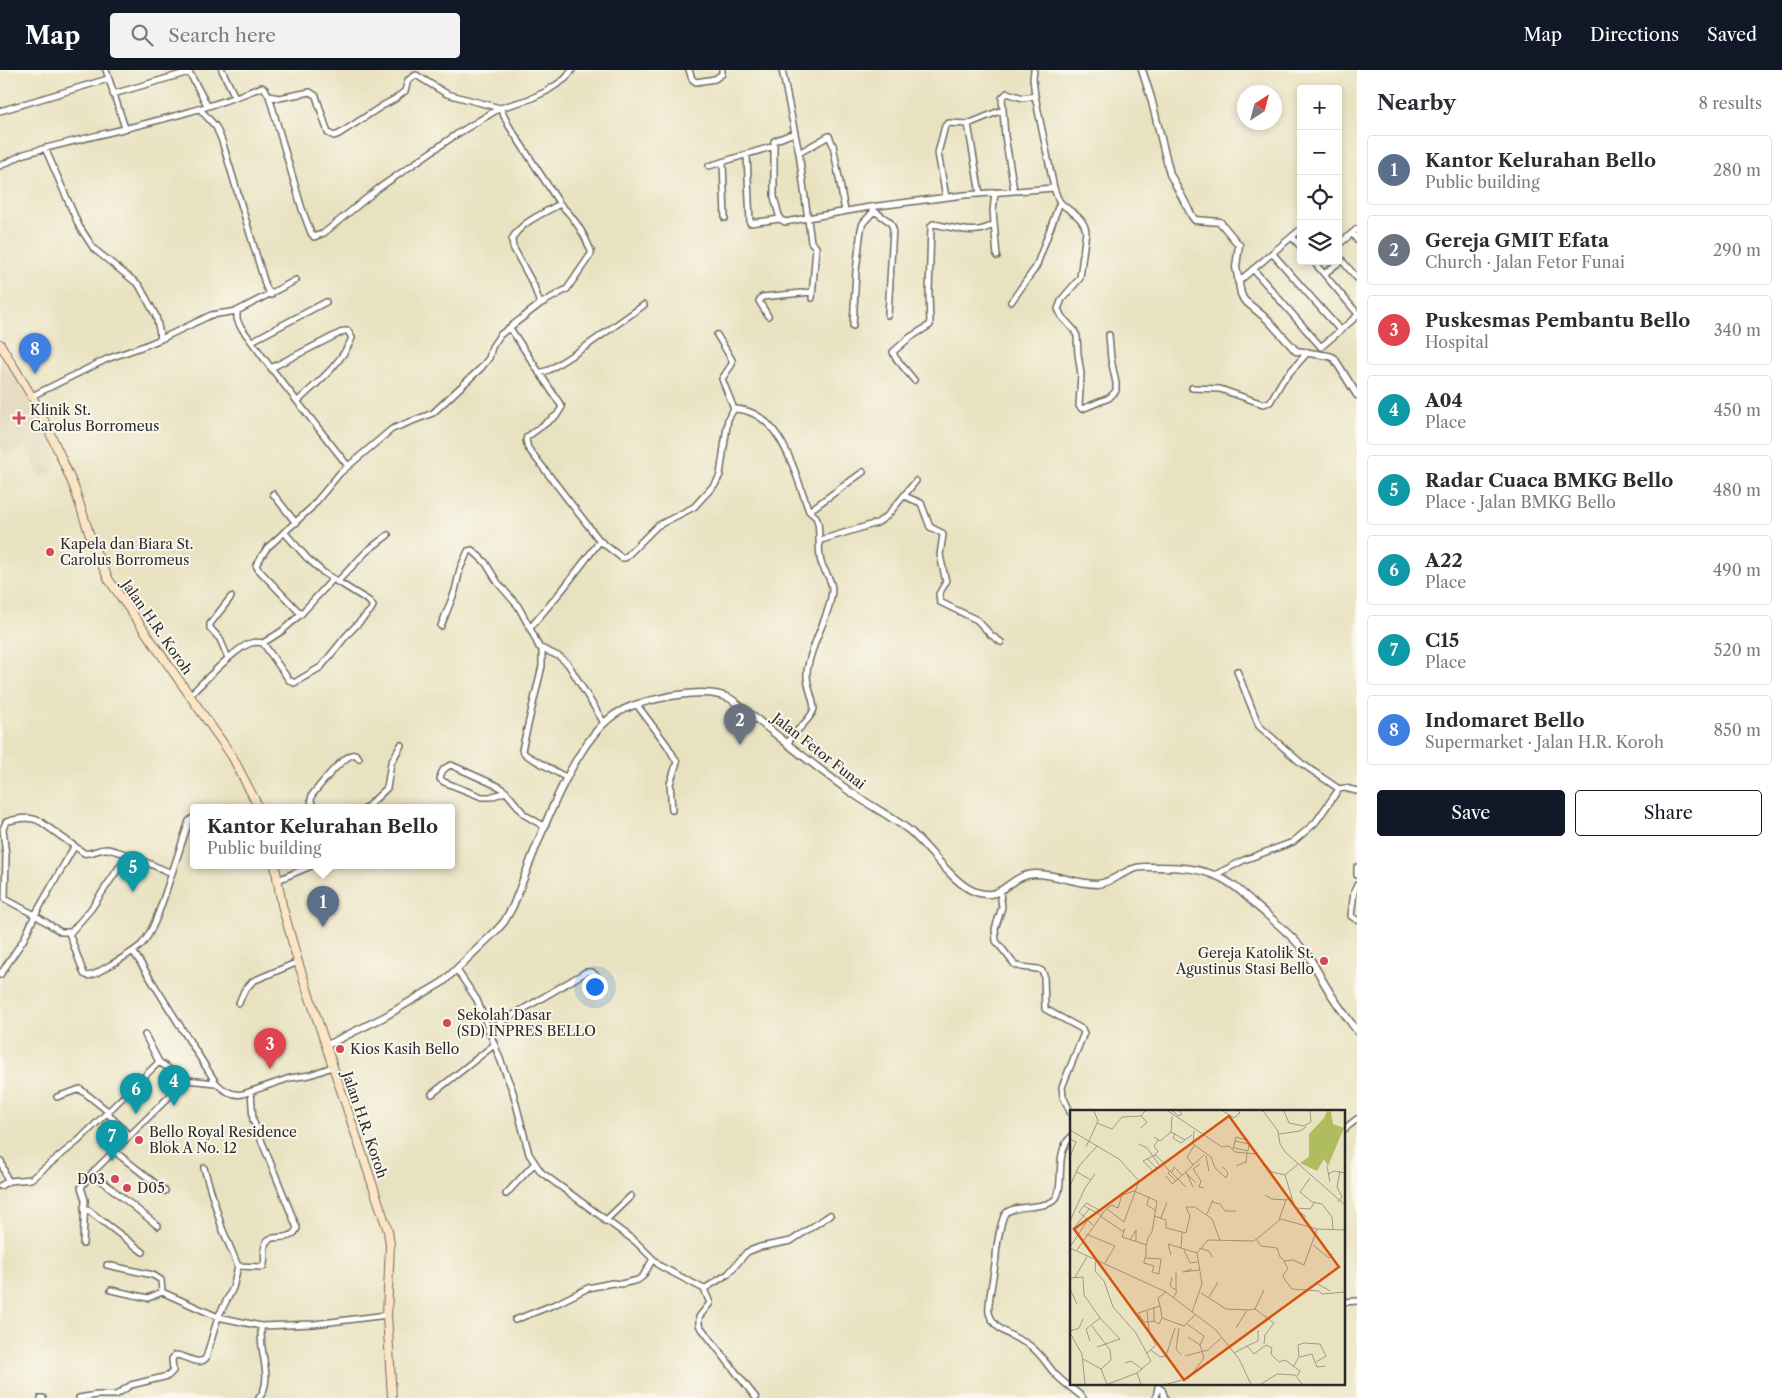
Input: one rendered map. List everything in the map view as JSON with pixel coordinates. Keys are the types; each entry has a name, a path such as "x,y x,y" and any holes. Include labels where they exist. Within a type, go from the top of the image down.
{"main road":[{"name":"Jalan H.R. Koroh","path":"0,344 32,396 62,457 101,565 109,580 121,600 232,756 257,804"},
{"name":"Jalan H.R. Koroh","path":"275,869 298,962 388,1231 390,1244 387,1315 392,1398"}],"street":[{"path":"106,70 125,128"},
{"path":"222,70 235,97"},
{"path":"0,166 24,154 199,108 262,87 270,96 302,209 314,238 324,233 379,188 457,134 500,108 530,99 547,91 561,82 572,70"},
{"path":"689,70 692,79 696,82 720,77 722,70"},
{"path":"768,316 760,304 759,300 762,297 812,295 816,247 811,242 799,153 782,70"},
{"path":"1034,70 1035,96 1054,188 1060,202 1079,216 1086,231 1080,278 1062,299 1058,309 1077,336 1081,374 1079,406 1082,410 1109,398 1116,392 1109,335"},
{"path":"1142,70 1170,174 1194,219 1220,222 1237,242 1239,248 1236,267 1242,297 1268,320 1293,349 1299,353 1308,352 1334,358 1357,395"},
{"path":"114,94 189,71 207,105"},
{"path":"270,96 279,98 310,92 316,96 328,134 334,136 395,99 405,91 408,80 416,75 447,94 500,108 509,126 560,204 578,226 591,252 567,289 540,304 500,335 481,368 433,413 392,429 336,477 296,523 284,532 263,554 257,562 257,566 301,614"},
{"path":"0,111 108,79"},
{"path":"1014,190 1002,110 1002,98 1005,94 1023,98 1035,96"},
{"path":"199,108 216,127 222,141 266,287 271,295"},
{"path":"946,197 938,153 944,129 949,124 968,124 1002,110"},
{"path":"968,124 980,194"},
{"path":"780,220 774,197 774,141 794,133"},
{"path":"799,153 829,136 833,145 844,211"},
{"path":"709,166 774,146"},
{"path":"45,148 79,226 94,249 137,282 156,316 161,339"},
{"path":"747,155 750,222 780,220 785,222 808,216 872,209 946,197 1054,188"},
{"path":"723,162 725,218"},
{"path":"996,192 993,211 997,256"},
{"path":"1011,302 1036,267 1060,202"},
{"path":"540,304 534,286 513,247 512,239 530,221 560,204"},
{"path":"872,209 890,222 893,228 888,315"},
{"path":"853,326 856,271 861,230 872,209"},
{"path":"914,380 893,352 930,324 931,226 933,224 974,231 994,224"},
{"path":"1342,242 1357,229"},
{"path":"1238,282 1297,232"},
{"path":"1352,234 1357,240"},
{"path":"1292,236 1297,242"},
{"path":"1272,253 1340,330"},
{"path":"1342,260 1357,278"},
{"path":"1253,269 1321,347 1357,314 1316,265"},
{"path":"1324,274 1333,265"},
{"path":"32,396 107,358 144,346 211,316 237,311 271,295 296,280"},
{"path":"252,341 326,302"},
{"path":"539,373 549,370 585,347 644,305"},
{"path":"237,311 237,319 240,326 348,466"},
{"path":"510,328 562,407 557,415 530,434 526,444 600,541 620,557 625,558 654,528 694,507 720,477 728,419 734,410"},
{"path":"271,368 344,331 348,331 351,334 352,338 348,348 333,368 298,401"},
{"path":"717,335 732,360 732,364 722,379 734,410"},
{"path":"1192,388 1220,389 1266,404 1270,402 1288,374 1308,352"},
{"path":"734,410 748,412 762,419 771,427 787,449 809,511 816,517 821,562 828,573 832,587 810,656 807,672 807,684 814,709 810,718 792,734 788,742"},
{"path":"809,511 862,472"},
{"path":"820,540 877,523 887,516 916,481"},
{"path":"274,494 296,523"},
{"path":"904,496 921,502 930,527 943,535 940,555 946,582 939,594 940,602 977,620 990,635 1001,642"},
{"path":"263,644 291,682 300,680 321,667 370,611 372,606 369,601 335,580 307,558 284,532"},
{"path":"190,695 228,658 250,643 263,644 282,631 367,551 388,535"},
{"path":"530,628 564,589 600,541"},
{"path":"441,626 455,591 464,556 470,550 476,553 490,568 498,583 518,606 535,642 542,650 565,660 604,723"},
{"path":"228,658 220,639 210,628 210,624 231,597"},
{"path":"542,650 542,666 522,750 526,755 567,778"},
{"path":"1237,671 1259,726 1301,763 1339,789 1345,788 1357,791"},
{"name":"Jalan Fetor Funai","path":"327,1045 414,1001 443,982 496,931 509,914 567,778 595,732 615,714 637,705 675,696 700,693 720,695 732,699 842,787 911,832 969,890 986,894 1000,892"},
{"path":"637,705 667,745 677,762 670,784 672,810"},
{"path":"370,804 387,788 391,763 401,745"},
{"path":"312,804 311,797 348,756 355,754 359,758"},
{"path":"506,792 490,797 482,797 444,782 440,779 440,774 443,769 451,765 500,787 506,792 525,814 545,827"},
{"path":"1215,875 1244,860 1293,842 1315,823 1339,789"},
{"path":"69,933 61,932 5,898 6,856 3,830 4,824 9,821 35,819 87,854 103,849 128,854 172,874"},
{"path":"69,933 84,974 88,976 133,951 140,945 149,935 190,820"},
{"path":"0,975 24,939 35,915 74,847"},
{"path":"69,933 91,909 128,854"},
{"path":"1070,1112 1062,1096 1062,1087 1084,1033 1082,1029 1046,1010 1044,1005 1044,975 1042,971 1021,968 1015,965 996,942 995,929 1002,907 1000,892 1025,874 1049,874 1091,884 1108,882 1127,871 1141,867 1184,868 1215,875 1240,890 1301,947 1357,1031"},
{"path":"1357,867 1357,875"},
{"path":"278,880 304,869"},
{"path":"1357,885 1354,892 1351,916 1357,920"},
{"path":"133,951 216,1083 224,1090 235,1094 251,1092 290,1078 310,1075 332,1067"},
{"path":"239,1003 244,991 253,981 298,962"},
{"path":"457,970 477,1000 513,1092 526,1145 534,1164 605,1221 636,1242 663,1268 704,1289 710,1301 699,1318 699,1325 756,1398"},
{"path":"488,1030 582,974 592,972 601,980"},
{"path":"145,1035 159,1062 186,1080 216,1083"},
{"path":"432,1094 494,1045"},
{"path":"0,1186 9,1181 31,1178 58,1158 159,1062"},
{"path":"82,1244 84,1195 81,1187 92,1173 186,1080"},
{"path":"57,1097 80,1089 108,1112 130,1136"},
{"path":"238,1266 264,1267 266,1260 265,1245 267,1241 269,1239 288,1237 294,1234 297,1228 253,1120 251,1092"},
{"path":"1344,1129 1357,1119"},
{"path":"1070,1138 1067,1141 1060,1164 1058,1192 1054,1199 1049,1203 1009,1211 1005,1214 997,1246 989,1310 998,1328 1032,1347 1056,1374 1083,1398"},
{"path":"114,1151 165,1191"},
{"path":"1,1161 9,1181"},
{"path":"506,1194 534,1164"},
{"path":"82,1398 97,1395 116,1395 131,1385 168,1376 173,1371 172,1359 176,1355 198,1362 204,1361 218,1317 233,1288 238,1266 222,1228 204,1168"},
{"path":"92,1173 158,1226"},
{"path":"605,1221 631,1196"},
{"path":"84,1207 142,1252"},
{"path":"704,1289 728,1274 747,1252 760,1247 791,1241 830,1215"},
{"path":"515,1320 558,1303 588,1288 638,1280 643,1276 653,1259"},
{"path":"107,1265 153,1276 161,1280 162,1292"},
{"path":"111,1290 148,1298 162,1292 218,1317 261,1326 314,1324 387,1315"},
{"path":"1344,1302 1357,1300"},
{"path":"259,1398 264,1390 266,1381 261,1344 261,1326"},
{"path":"1156,1398 1158,1387 1166,1398"}],"shaded area":[{"path":"0,356 31,403 59,461 51,465 54,472 41,478 25,447 9,456 0,451"}],"place":[{"name":"Indomaret Bello","path":"35,374"},
{"name":"Klinik St. Carolus Borromeus","path":"19,418"},
{"name":"Kapela dan Biara St. Carolus Borromeus","path":"50,552"},
{"name":"Gereja GMIT Efata","path":"740,745"},
{"name":"Radar Cuaca BMKG Bello","path":"133,892"},
{"name":"Kantor Kelurahan Bello","path":"323,927"},
{"name":"Gereja Katolik St. Agustinus Stasi Bello","path":"1324,961"},
{"name":"Sekolah Dasar (SD) INPRES BELLO","path":"447,1023"},
{"name":"Kios Kasih Bello","path":"340,1049"},
{"name":"Puskesmas Pembantu Bello","path":"270,1069"},
{"name":"A04","path":"174,1106"},
{"name":"A22","path":"136,1114"},
{"name":"Bello Royal Residence Blok A No. 12","path":"139,1140"},
{"name":"C15","path":"112,1161"},
{"name":"D03","path":"115,1179"},
{"name":"D05","path":"127,1188"}]}
